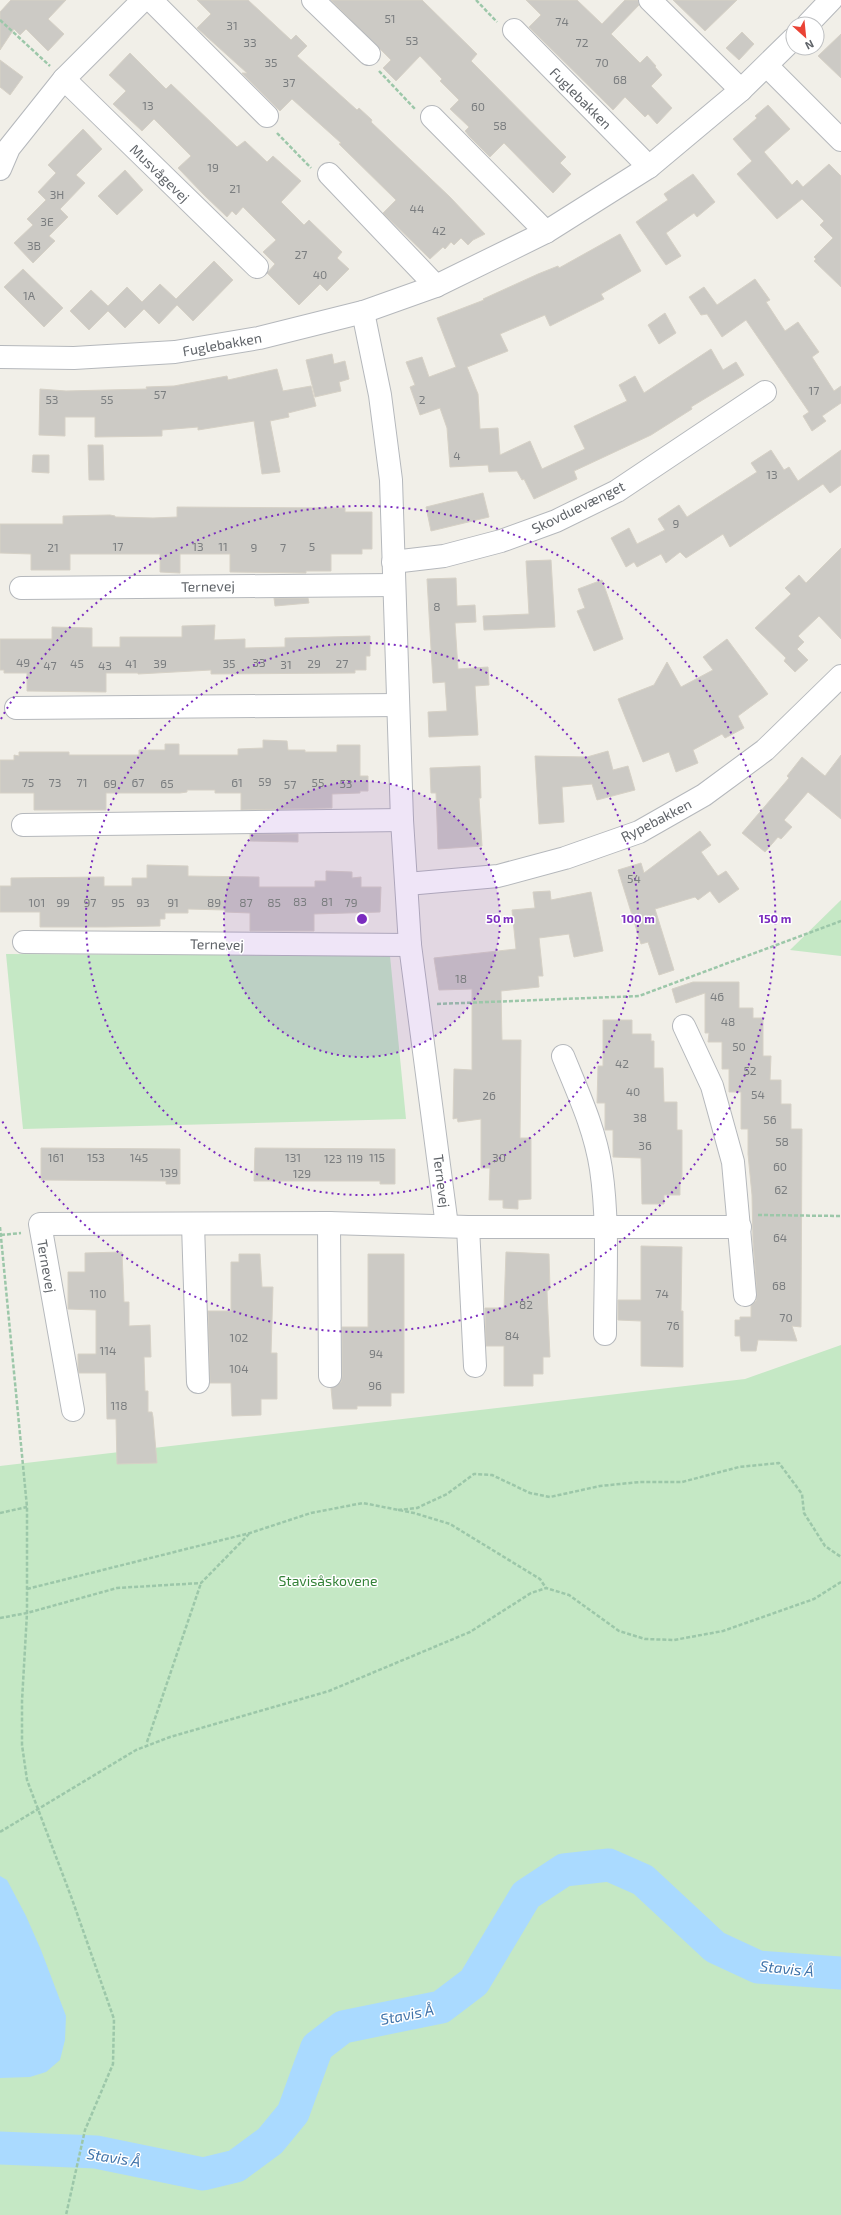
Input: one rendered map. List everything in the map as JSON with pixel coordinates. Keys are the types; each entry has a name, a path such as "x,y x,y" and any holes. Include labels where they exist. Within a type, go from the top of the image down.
{"street":[{"path":"0,169 9,148 64,79 142,0"},
{"path":"151,0 267,116"},
{"path":"313,0 369,54"},
{"path":"650,0 740,90"},
{"path":"815,16 828,1"},
{"name":"Fuglebakken","path":"514,30 649,167"},
{"name":"Fuglebakken","path":"0,357 74,358 175,352 260,338 363,312 436,286 546,232 649,167 740,90 785,47"},
{"path":"767,66 841,140"},
{"name":"Musvågevej","path":"64,79 256,267"},
{"path":"432,117 546,232"},
{"path":"329,174 436,286"},
{"name":"Ternevej","path":"363,312 380,395 390,472 402,820 410,945 457,1226 474,1366"},
{"name":"Skovduevænget","path":"393,562 444,556 502,540 556,520 617,491 765,392"},
{"name":"Ternevej","path":"21,588 394,584"},
{"name":"Rypebakken","path":"407,884 498,876 565,858 639,832 704,795 765,750 841,676"},
{"path":"16,708 398,705"},
{"path":"23,825 402,820"},
{"name":"Ternevej","path":"24,942 410,945"},
{"path":"684,1026 712,1086 733,1162 745,1295"},
{"path":"563,1056 589,1119 601,1169 605,1227 605,1334"},
{"path":"329,1223 330,1376"},
{"name":"Ternevej","path":"73,1410 40,1224 329,1223 457,1226 740,1227"},
{"path":"192,1224 198,1382"}],"path":[{"path":"476,0 506,31 514,30"},
{"path":"0,20 64,79"},
{"path":"369,54 374,65 415,109 432,117"},
{"path":"267,116 269,124 319,175 329,174"},
{"path":"419,1004 639,996 841,921"},
{"path":"777,1215 841,1216"},
{"path":"0,1227 27,1507 27,1613 22,1701 22,1745 27,1780 114,2019 113,2064 85,2130 66,2215"},
{"path":"393,1510 416,1508 447,1494 474,1474 492,1475 530,1493 550,1497 640,1482 682,1482 739,1468 779,1463 802,1494 804,1513 826,1546 841,1557"},
{"path":"27,1589 250,1533 311,1513 363,1503 414,1513 450,1524 540,1579 546,1588"},
{"path":"0,1513 27,1507"},
{"path":"147,1742 201,1583 250,1533"},
{"path":"0,1832 136,1750 170,1737 329,1691 470,1632 531,1593 546,1588 569,1595 619,1631 645,1639 674,1640 730,1628 814,1599 841,1582"},
{"path":"0,1618 27,1613 117,1588 201,1583"}],"green space":[{"path":"841,900 841,956 790,950"},
{"path":"6,954 390,956 406,1119 23,1129"},
{"name":"Stavisåskovene","path":"841,1345 841,2215 0,2215 0,1466 745,1379"}],"water":[{"path":"0,1876 7,1880 26,1916 41,1950 66,2016 65,2040 60,2060 46,2072 30,2077 0,2078"}],"building":[{"path":"11,0 66,0 48,19 64,34 48,51 26,29 20,35 14,29 0,50 0,12"},
{"path":"197,0 248,0 291,40 296,35 307,46 297,56 357,110 359,108 372,120 371,122 450,197 485,234 473,240 468,245 461,238 454,245 451,242 445,249 443,247 430,259 383,213 396,200 339,144 341,143 292,99 280,111 242,73 247,73 197,28 211,14"},
{"path":"331,0 422,0 477,54 471,61 566,157 560,163 571,174 553,193 504,143 490,157 465,131 469,127 450,109 459,100 440,81 442,79 420,56 396,81 383,68 391,60"},
{"path":"526,0 577,0 602,24 625,0 638,0 639,5 611,34 640,63 647,56 656,66 655,67 662,75 651,86 672,108 657,124 648,114 645,117 625,97 613,110 529,27 541,15"},
{"path":"673,0 737,0 705,31"},
{"path":"742,32 754,44 739,60 726,48"},
{"path":"841,34 841,78 818,56 825,56 825,49"},
{"path":"130,53 166,89 171,84 237,147 245,141 267,162 273,156 301,181 281,202 304,225 309,220 342,252 337,258 349,269 327,291 320,284 299,305 267,273 275,264 263,252 276,240 243,207 236,215 232,211 227,217 204,195 178,168 191,156 154,119 142,131 113,104 126,91 109,75"},
{"path":"0,60 23,77 10,95 0,87"},
{"path":"768,105 790,129 764,152 792,185 797,180 803,187 829,164 841,176 841,287 814,261 816,259 814,257 833,238 820,225 824,221 802,199 777,219 737,174 752,161 733,139 757,118 755,116"},
{"path":"83,129 102,149 76,175 85,183 60,209 68,217 49,236 55,241 33,263 14,243 33,225 27,219 46,200 38,192 56,173 48,165"},
{"path":"125,170 143,190 117,215 98,196"},
{"path":"693,174 715,202 697,217 694,213 666,233 681,256 666,265 636,222 668,200 664,194"},
{"path":"620,234 641,271 601,294 604,299 550,326 545,315 500,334 508,351 467,367 478,394 480,429 498,428 500,455 530,441 542,469 585,449 574,426 627,401 619,385 635,376 644,393 711,349 723,370 736,362 744,375 691,407 692,409 651,435 574,471 577,479 534,499 524,479 522,480 517,471 489,472 488,465 450,467 447,428 440,408 420,415 410,387 415,385 406,362 422,357 429,377 456,367 437,318 484,300 483,299 538,274 558,266 559,268"},
{"path":"214,261 233,280 193,321 177,305 159,324 144,309 125,328 108,311 89,330 70,311 91,290 108,306 127,287 142,302 160,284 176,299"},
{"path":"23,269 63,308 44,327 4,287"},
{"path":"755,279 770,300 766,302 785,331 798,322 819,352 812,357 834,391 841,386 841,403 822,416 826,421 812,431 803,416 809,412 746,320 722,337 707,314 701,315 689,297 704,287 717,305"},
{"path":"665,313 676,333 659,344 648,325"},
{"path":"332,354 334,364 345,361 349,379 339,382 341,391 315,397 306,360"},
{"path":"277,369 283,391 311,386 316,406 288,413 289,417 270,421 280,472 262,474 254,421 198,430 198,427 162,430 162,436 95,437 95,417 65,417 65,436 39,435 40,389 66,391 147,389 146,387 174,386 227,376 228,380"},
{"path":"88,445 103,445 104,480 89,480"},
{"path":"771,450 784,470 789,467 798,481 841,450 841,485 830,493 823,484 730,547 723,534 686,558 680,552 666,563 661,554 637,567 634,562 626,567 611,538 629,528 637,544 665,530 658,519 679,505 687,517 757,472 751,463"},
{"path":"33,455 49,455 49,473 32,472"},
{"path":"483,493 489,517 431,531 426,507"},
{"path":"177,507 345,508 345,512 372,512 372,549 362,549 362,554 331,554 331,571 306,571 306,573 230,572 230,554 180,554 180,573 160,572 160,554 70,554 70,570 31,570 31,554 0,553 0,524 63,524 63,516 110,515 115,517 177,517"},
{"path":"841,548 841,639 819,616 798,636 804,642 797,649 808,660 795,672 784,661 786,658 755,628 791,594 785,588 799,575 806,583"},
{"path":"551,560 555,627 484,630 483,616 529,614 526,561"},
{"path":"456,578 457,606 475,605 476,622 455,623 458,669 488,667 489,685 475,686 478,735 429,737 428,712 447,711 445,682 433,683 427,579"},
{"path":"602,580 623,639 594,651 577,611 585,608 578,589"},
{"path":"274,598 308,598 309,603 275,606"},
{"path":"215,625 214,640 245,639 245,648 285,647 285,638 370,636 370,656 366,656 366,670 355,670 355,673 211,674 211,670 138,674 106,673 106,692 27,691 27,673 4,673 4,670 0,670 0,639 52,639 52,627 92,628 92,647 120,647 120,637 182,637 182,626"},
{"path":"727,639 768,694 738,716 744,728 725,738 722,734 693,750 698,763 676,772 669,752 643,762 618,699 654,685 667,662 681,687 713,670 703,657"},
{"path":"263,740 287,741 288,750 305,750 305,752 337,752 337,745 360,745 360,776 368,776 368,791 360,791 360,793 332,794 332,808 241,810 241,793 215,793 215,790 187,790 187,792 180,793 106,793 106,810 34,810 34,793 0,793 0,760 14,760 14,755 19,756 19,752 69,752 69,755 139,755 139,750 165,750 165,744 179,744 179,755 238,755 238,749 263,748"},
{"path":"608,751 613,770 628,766 635,790 597,800 592,784 562,787 564,822 539,824 535,756 587,757"},
{"path":"841,755 841,819 808,792 784,820 792,827 781,839 778,837 765,852 742,833 789,778 787,776 802,757 825,776"},
{"path":"480,766 481,798 479,798 482,846 438,849 436,793 431,793 430,768"},
{"path":"700,831 711,845 701,852 718,876 726,871 739,889 719,903 710,891 698,900 695,897 655,909 674,970 659,975 648,942 641,944 618,870 641,863 644,873"},
{"path":"250,834 298,834 298,842 250,841"},
{"path":"147,865 188,866 188,876 259,877 259,887 315,887 315,881 326,881 326,871 352,872 352,878 361,877 361,887 381,887 380,912 314,914 314,931 250,931 250,913 225,912 225,910 188,909 188,913 165,913 165,919 160,919 160,926 105,927 40,927 40,912 0,912 0,886 11,886 11,878 104,877 104,886 132,886 132,878 147,878"},
{"path":"550,891 551,900 591,892 603,951 574,957 569,934 539,938 543,976 538,976 539,987 501,991 502,1040 521,1040 520,1138 531,1138 531,1199 518,1200 518,1209 503,1208 503,1200 489,1200 490,1168 481,1168 481,1119 458,1122 457,1118 453,1119 454,1069 472,1070 472,989 439,990 434,958 516,949 512,910 535,908 533,892"},
{"path":"693,982 739,982 739,1008 753,1008 753,1018 763,1018 763,1056 771,1056 770,1080 781,1080 781,1104 791,1104 791,1129 802,1129 801,1327 792,1326 797,1341 758,1340 756,1351 741,1351 740,1336 735,1336 735,1320 740,1320 740,1317 751,1317 751,1306 756,1301 757,1294 753,1242 752,1195 748,1154 748,1129 741,1129 741,1092 729,1092 729,1069 722,1069 722,1042 708,1042 709,1033 705,1033 705,993 676,1003 672,989"},
{"path":"603,1020 632,1020 632,1034 651,1034 651,1041 654,1041 654,1068 663,1068 664,1102 677,1102 677,1130 682,1130 682,1180 680,1180 680,1195 664,1195 664,1204 642,1204 641,1158 613,1157 613,1130 605,1130 605,1103 597,1103 598,1066 603,1066"},
{"path":"41,1148 180,1149 180,1184 166,1184 166,1181 41,1180"},
{"path":"255,1148 395,1149 395,1184 380,1184 380,1181 254,1181"},
{"path":"641,1246 682,1247 681,1311 683,1311 683,1367 641,1366 641,1321 618,1320 618,1300 641,1300"},
{"path":"122,1252 124,1302 129,1302 129,1326 150,1325 151,1357 144,1357 145,1391 148,1391 148,1412 152,1412 153,1417 157,1463 117,1464 116,1419 107,1419 106,1373 79,1373 78,1368 78,1354 96,1354 96,1310 68,1309 68,1272 85,1272 85,1253"},
{"path":"506,1252 549,1254 550,1289 547,1291 550,1357 543,1357 543,1374 533,1374 533,1386 504,1386 504,1346 486,1346 485,1308 504,1308"},
{"path":"239,1254 260,1254 262,1287 273,1287 271,1353 277,1353 277,1399 261,1399 261,1415 232,1416 231,1383 210,1383 208,1311 231,1311 231,1262 239,1262"},
{"path":"368,1254 404,1254 404,1393 391,1393 391,1406 357,1406 357,1409 333,1409 331,1388 341,1382 342,1376 342,1327 368,1327"}],"waterway":[{"name":"Stavis Å","path":"0,2148 96,2152 203,2174 236,2166 270,2141 293,2113 317,2047 343,2027 441,2007 474,1982 526,1895 564,1870 609,1865 643,1880 715,1947 758,1967 841,1973"}]}
